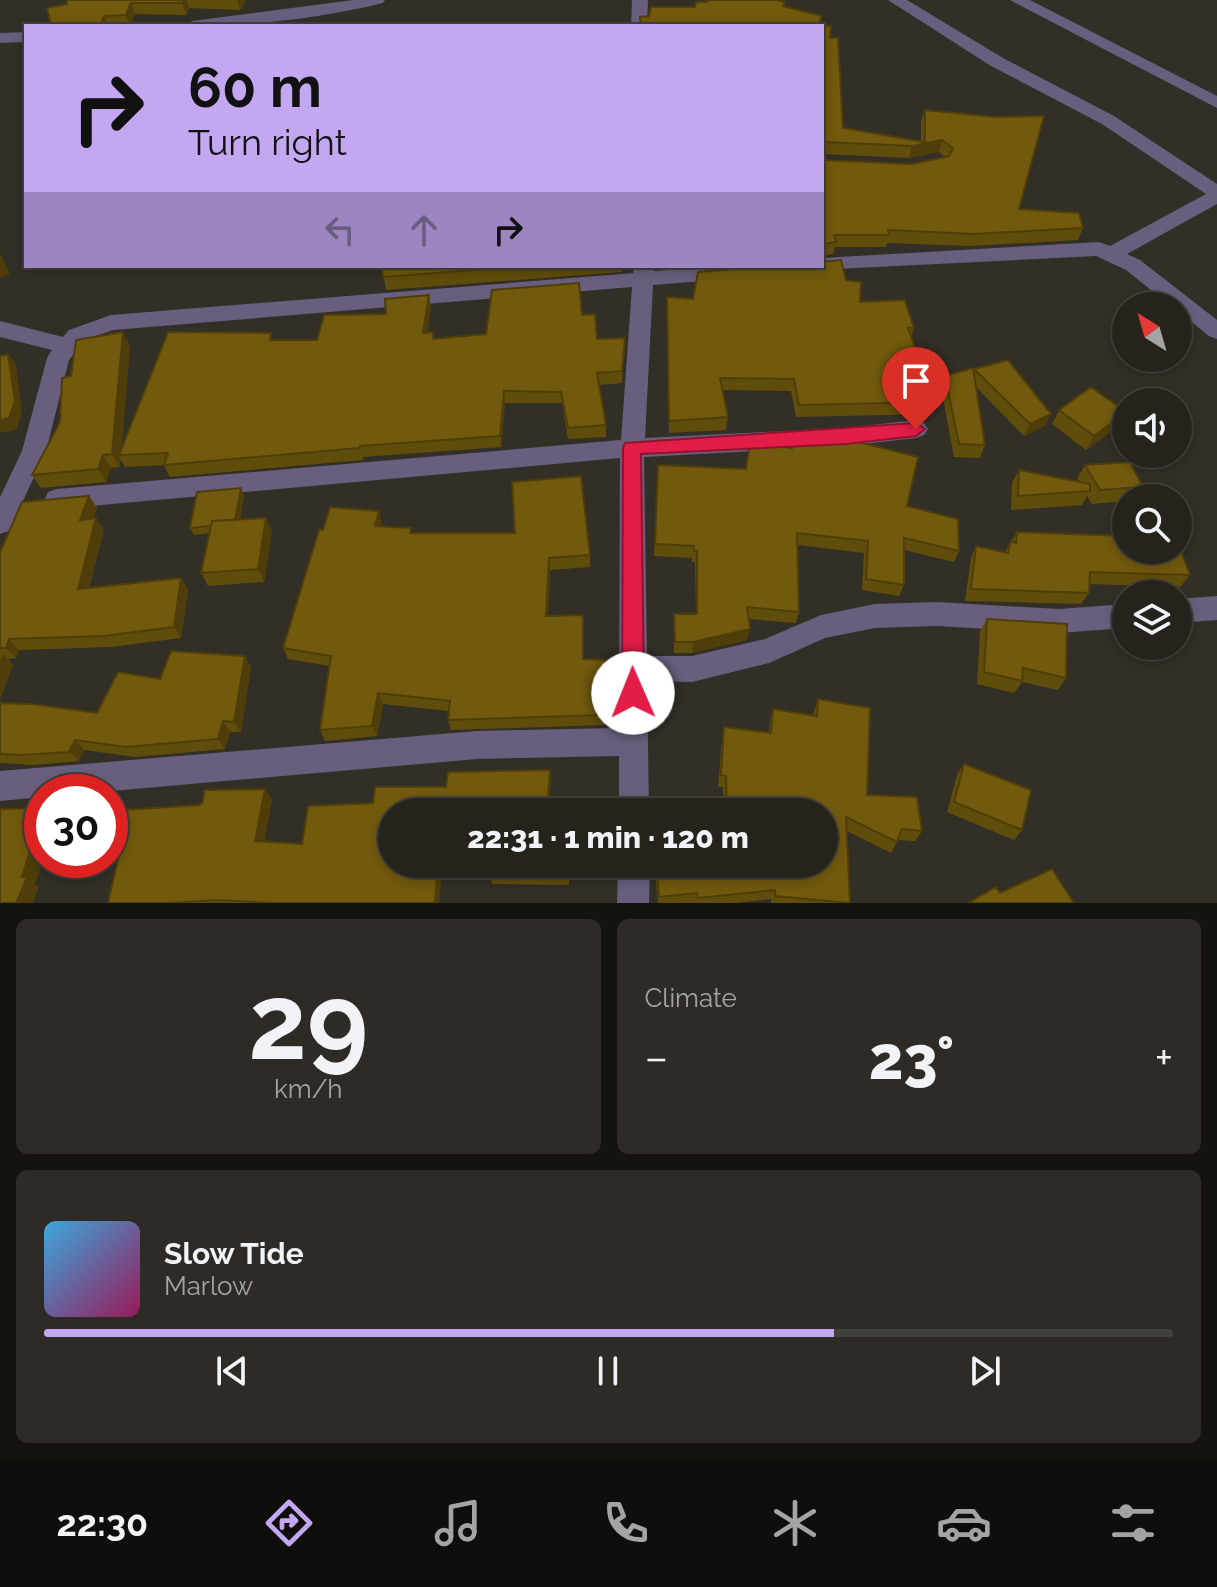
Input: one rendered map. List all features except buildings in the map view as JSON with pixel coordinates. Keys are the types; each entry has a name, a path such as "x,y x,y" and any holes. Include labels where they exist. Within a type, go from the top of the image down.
{"street":[{"path":"209,24 327,10 377,0"},
{"path":"639,24 640,0"},
{"path":"896,0 997,62 1108,120 1217,194 1114,253"},
{"path":"1018,0 1217,103"},
{"path":"0,38 24,37"},
{"path":"824,265 1080,249 1114,253 1217,331"},
{"path":"3,510 34,451 58,358 77,335 111,323 644,272 752,270"},
{"path":"634,798 632,448 644,272"},
{"path":"0,329 66,345"},
{"path":"3,510 632,448 846,437 916,429"},
{"path":"1192,610 1217,608"},
{"path":"632,668 692,669 769,651 821,627 875,616 937,614 1059,621 1112,617"},
{"path":"0,786 477,745 635,742"},
{"path":"633,903 634,878"}],"route":[{"path":"633,693 632,448 846,437 916,429"}]}
